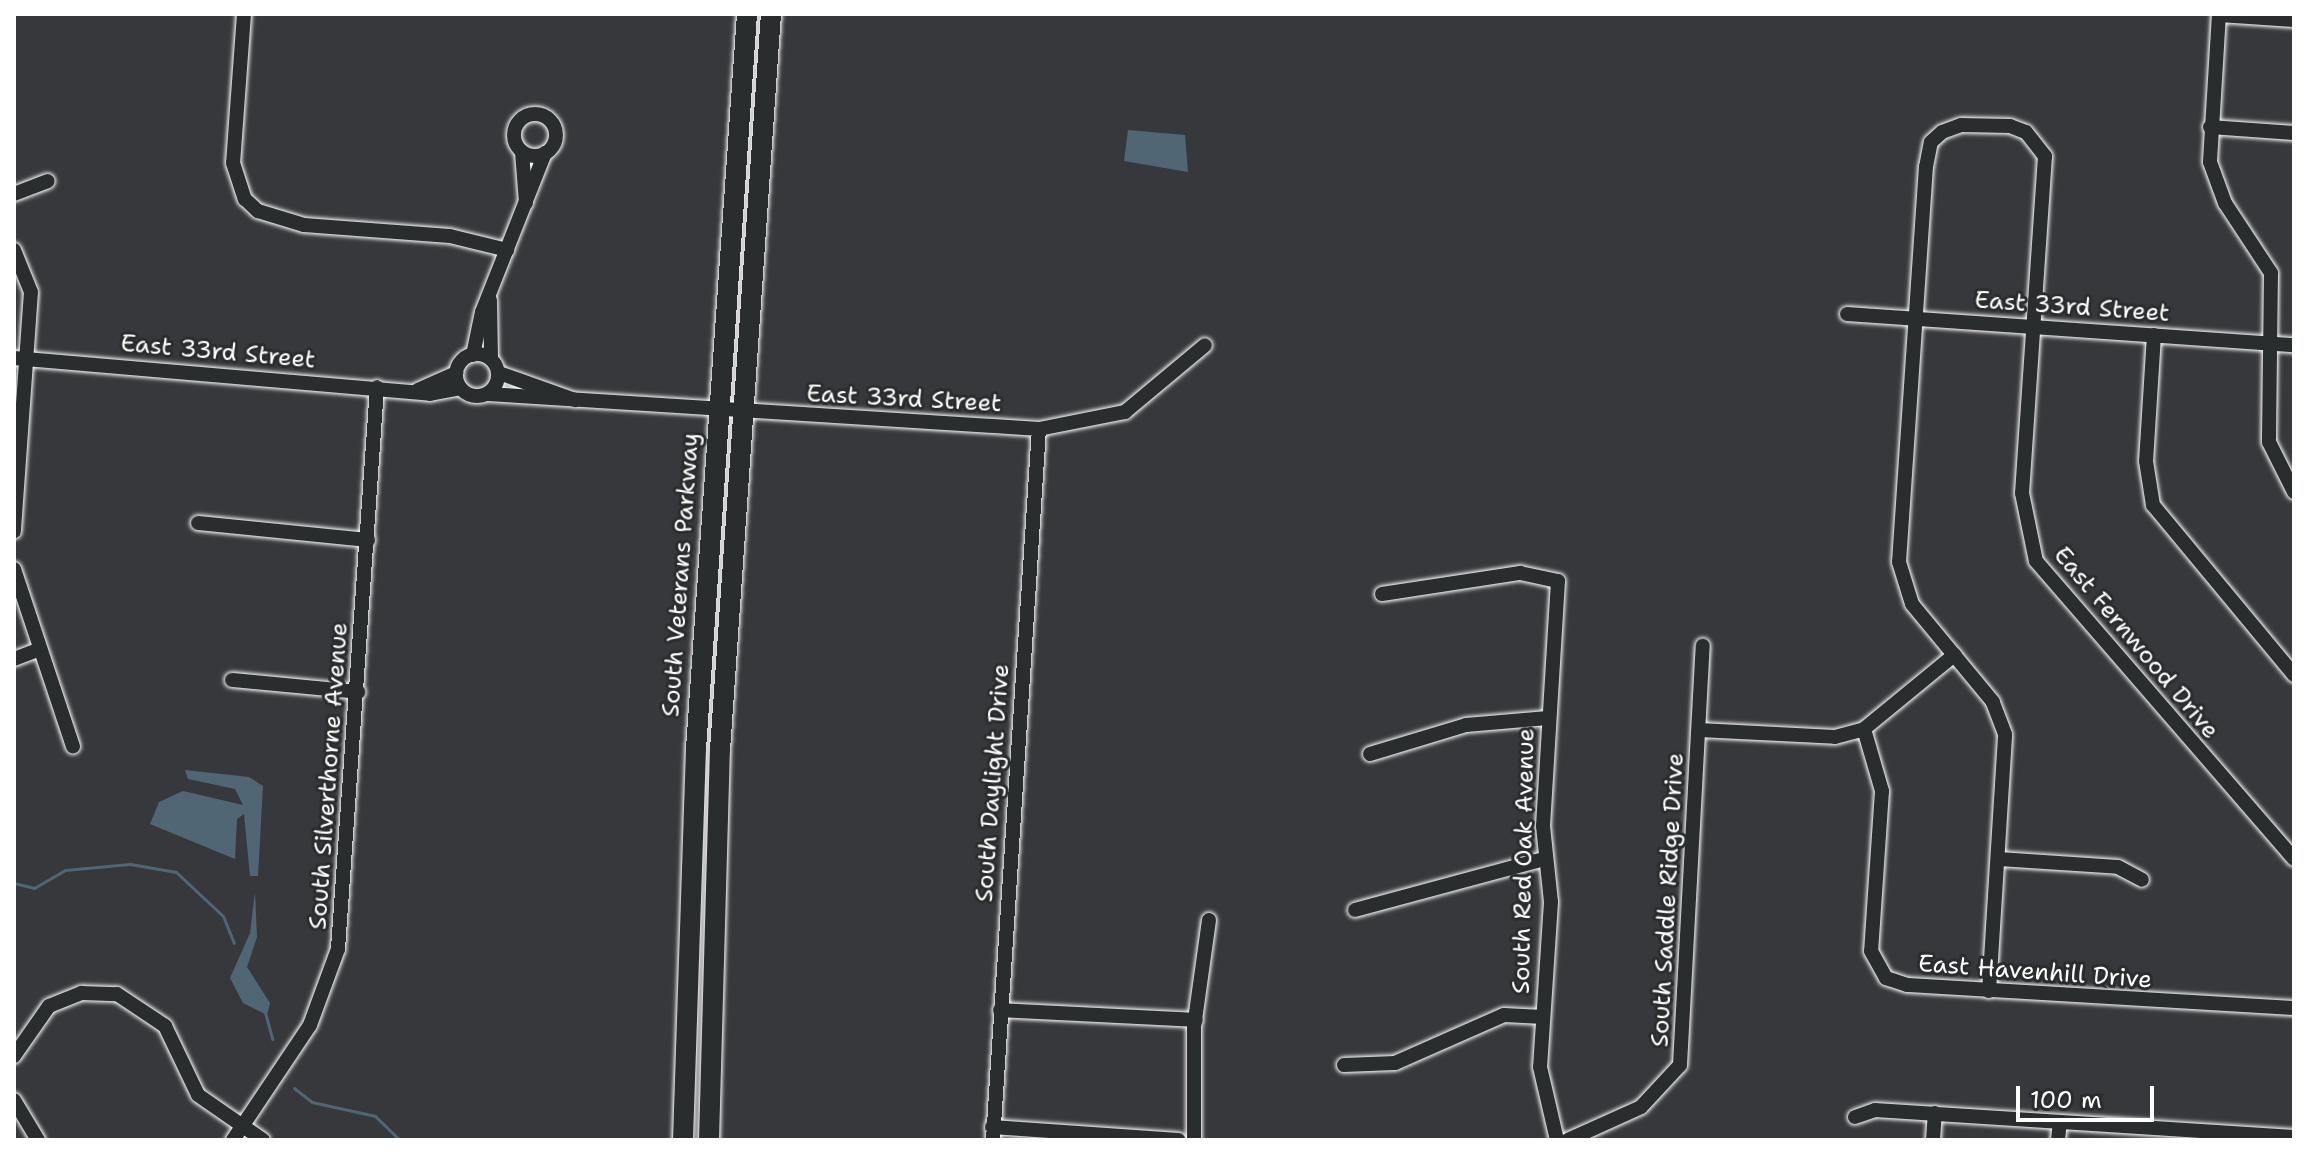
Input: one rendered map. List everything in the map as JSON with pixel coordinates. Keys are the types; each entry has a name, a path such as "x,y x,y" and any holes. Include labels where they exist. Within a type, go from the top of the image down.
{"highway":[{"name":"South Veterans Parkway","path":"683,1140 717,410 747,14"},
{"name":"South Veterans Parkway","path":"709,1140 717,825 771,14"}],"street":[{"path":"244,14 233,163 245,199 258,211 304,225 450,236 507,250"},
{"path":"2294,20 2219,14 2210,127 2215,182 2271,273 2276,344 2269,442 2294,492"},
{"path":"491,358 473,355 507,250 526,203 545,153 555,130 535,114 514,130 522,152 526,203"},
{"name":"East Fernwood Drive","path":"1915,318 1931,142 1961,125 2010,126 2026,132 2045,156 2022,493 2036,561 2294,859"},
{"path":"2210,127 2294,133"},
{"path":"522,152 545,153"},
{"path":"14,194 48,181"},
{"path":"14,250 31,292 21,358 14,531"},
{"path":"488,394 499,373 491,358 490,300"},
{"name":"East 33rd Street","path":"1847,314 2294,345"},
{"path":"1915,318 1899,562 1912,604 1993,702 2005,734 1989,991"},
{"path":"2154,335 2146,461 2153,505 2294,675"},
{"name":"East 33rd Street","path":"21,358 418,390 460,388 488,394 1039,429 1125,412 1205,345"},
{"name":"East 33rd Street","path":"418,390 456,373 473,355"},
{"path":"456,373 460,388"},
{"name":"East 33rd Street","path":"499,373 575,400"},
{"name":"South Silverthorne Avenue","path":"233,1140 310,1025 335,963 358,692 377,387"},
{"name":"South Daylight Drive","path":"992,1133 1039,429"},
{"path":"198,523 368,540"},
{"path":"14,569 38,650 73,746"},
{"name":"South Red Oak Avenue","path":"1382,594 1520,573 1558,581 1548,718 1544,859 1551,902 1540,1085 1557,1140"},
{"name":"South Saddle Ridge Drive","path":"1568,1140 1641,1107 1680,1065 1703,646"},
{"path":"14,659 38,650"},
{"path":"1699,730 1835,737 1864,729 1954,655"},
{"path":"232,680 358,692"},
{"path":"1370,754 1466,725 1548,718"},
{"name":"East Havenhill Drive","path":"1864,729 1882,791 1875,963 1898,983 2294,1008"},
{"path":"1355,910 1544,859"},
{"path":"1999,859 2118,867 2142,880"},
{"path":"1194,1140 1196,1020 1209,920"},
{"path":"14,1056 49,1006 81,993 117,994 160,1021 192,1088 263,1140"},
{"path":"1000,1010 1196,1020"},
{"path":"1344,1065 1395,1063 1504,1015 1543,1017"},
{"path":"14,1100 38,1140"},
{"path":"1855,1117 1875,1110 2060,1122 2186,1135 2294,1137"},
{"path":"1933,1140 1935,1113"},
{"path":"2058,1140 2060,1122"},
{"path":"992,1133 1179,1140"}],"water":[{"path":"1128,130 1185,135 1188,172 1124,161"},
{"path":"185,770 249,777 263,786 258,876 250,876 244,814 237,819 235,859 150,824 159,802 183,791 243,805 235,789 188,779"},
{"path":"255,892 257,937 247,967 270,1003 267,1015 243,1003 230,978 250,933"}],"waterway":[{"path":"14,883 34,888 65,870 130,864 176,872 223,916 234,943"},
{"path":"248,971 256,990"},
{"path":"265,1012 272,1039"},
{"path":"294,1088 312,1102 375,1116 400,1140"}]}
